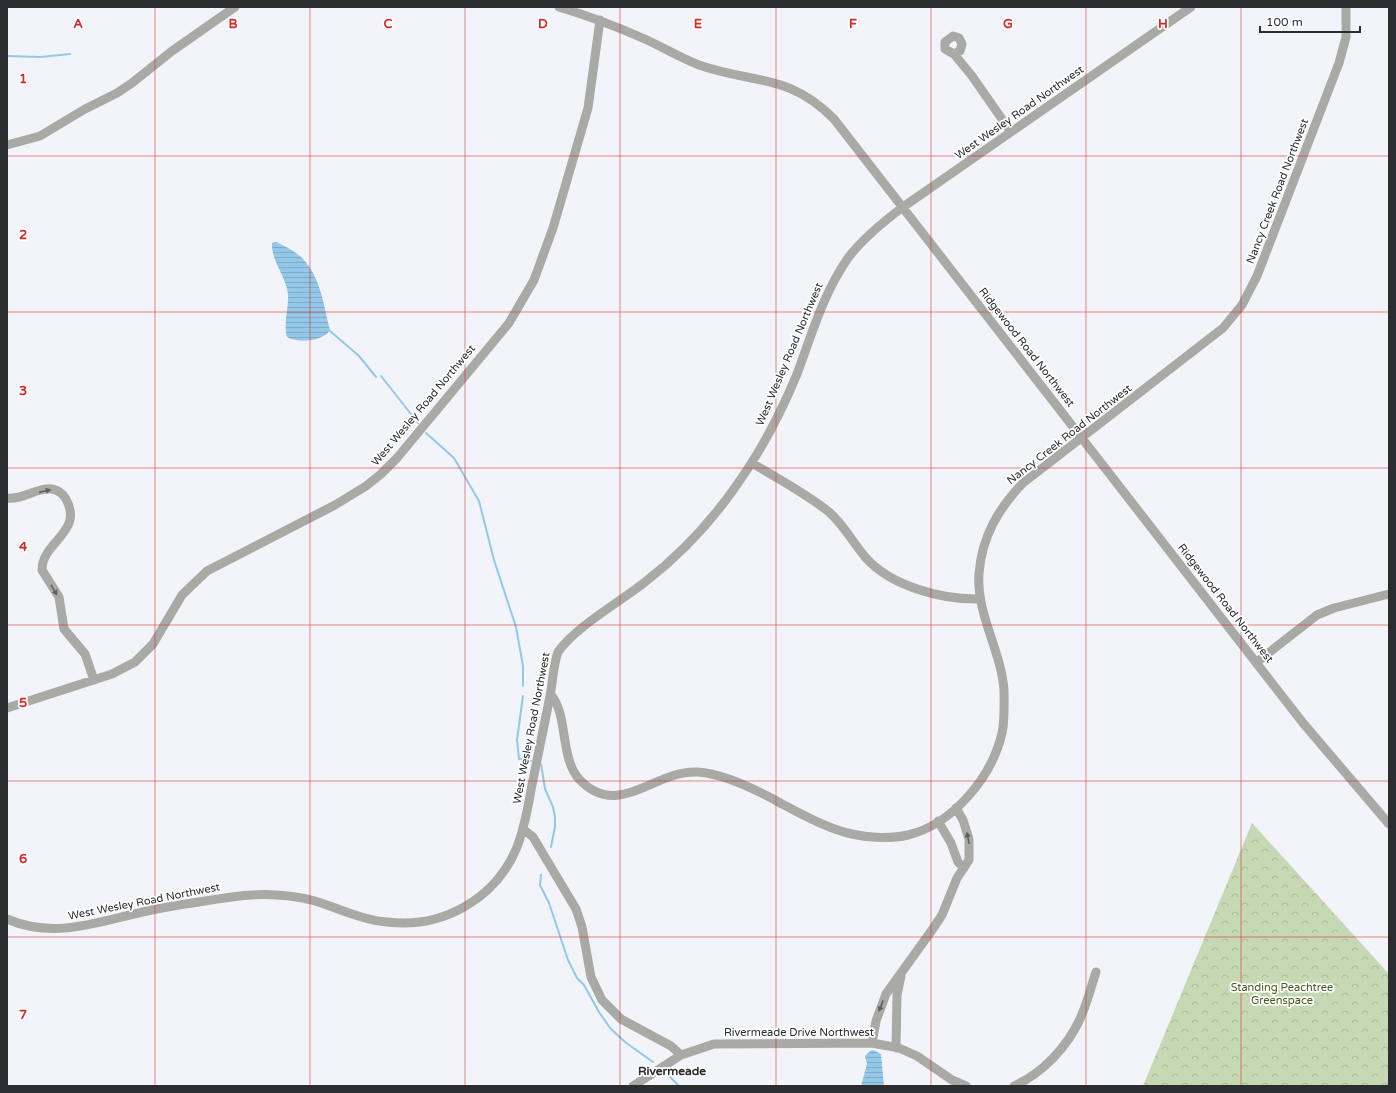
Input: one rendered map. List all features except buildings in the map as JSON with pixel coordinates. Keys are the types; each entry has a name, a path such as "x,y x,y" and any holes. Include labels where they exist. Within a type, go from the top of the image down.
{"street":[{"path":"7,145 40,136 84,109 117,93 172,51 235,7"},
{"name":"Ridgewood Road Northwest","path":"559,7 600,20 700,65 780,84 808,96 834,118 1303,723 1389,824"},
{"name":"West Wesley Road Northwest","path":"7,919 40,928 78,928 165,907 253,895 301,898 386,922 406,924 427,921 460,910 488,890 510,862 523,829 551,695 555,660 562,645 645,582 680,552 720,507 752,463 786,400 815,322 836,277 849,257 865,239 903,207 1191,7"},
{"name":"Nancy Creek Road Northwest","path":"551,695 557,704 567,751 574,772 587,786 600,793 611,796 620,796 640,790 670,776 699,772 727,779 772,798 834,829 852,834 901,837 918,832 938,821 956,808 974,789 986,773 1004,727 1004,691 1002,672 980,599 979,574 982,552 989,530 1000,511 1023,483 1223,328 1242,305 1257,276 1339,63 1346,37 1346,7"},
{"name":"West Wesley Road Northwest","path":"7,708 123,669 145,653 153,644 182,595 207,571 336,505 381,474 399,456 509,323 534,280 556,216 588,108 600,20"},
{"path":"954,54 1011,132"},
{"path":"752,463 800,491 830,513 841,524 865,557 889,578 932,593 970,599 980,599"},
{"path":"7,498 26,497 47,489 54,489 66,498 69,505 70,523 64,535 45,555 42,570 59,597 64,629 85,654 94,680"},
{"path":"1257,662 1317,615 1334,608 1389,594"},
{"path":"872,1043 881,1003 891,986 901,975 942,915 957,878 969,860 969,839 963,820 956,808"},
{"path":"938,821 951,844 958,862 964,868"},
{"path":"523,829 533,837 576,909 582,927 591,977 602,1000 621,1019 671,1046 680,1055"},
{"path":"1014,1086 1037,1073 1064,1044 1081,1018 1096,972"},
{"path":"896,1048 897,995 901,975"},
{"name":"Rivermeade Drive Northwest","path":"633,1086 680,1055 702,1047 725,1043 872,1043 896,1048 917,1056 952,1080 966,1086"}],"green space":[{"name":"Standing Peachtree Greenspace","path":"1252,823 1389,974 1389,1086 1143,1086"}],"water":[{"path":"276,242 291,250 304,260 318,284 330,330 322,337 304,341 287,337 286,327 288,294 285,281 272,250 272,243"},
{"path":"873,1050 881,1054 884,1086 861,1086 867,1064 865,1056"}],"waterway":[{"path":"7,56 40,57 70,54"},
{"path":"330,331 359,356 376,377"},
{"path":"381,376 418,423"},
{"path":"426,433 454,458 479,501 494,560 516,627 523,666 523,686"},
{"path":"523,696 517,740 519,759 531,761"},
{"path":"541,764 545,789 553,807 555,817 555,827 551,847"},
{"path":"541,875 540,885 549,903 568,960 577,978 584,985 610,1028 625,1042 653,1062"},
{"path":"666,1073 679,1086"}],"district":[{"name":"Rivermeade","path":"672,1071"}]}
